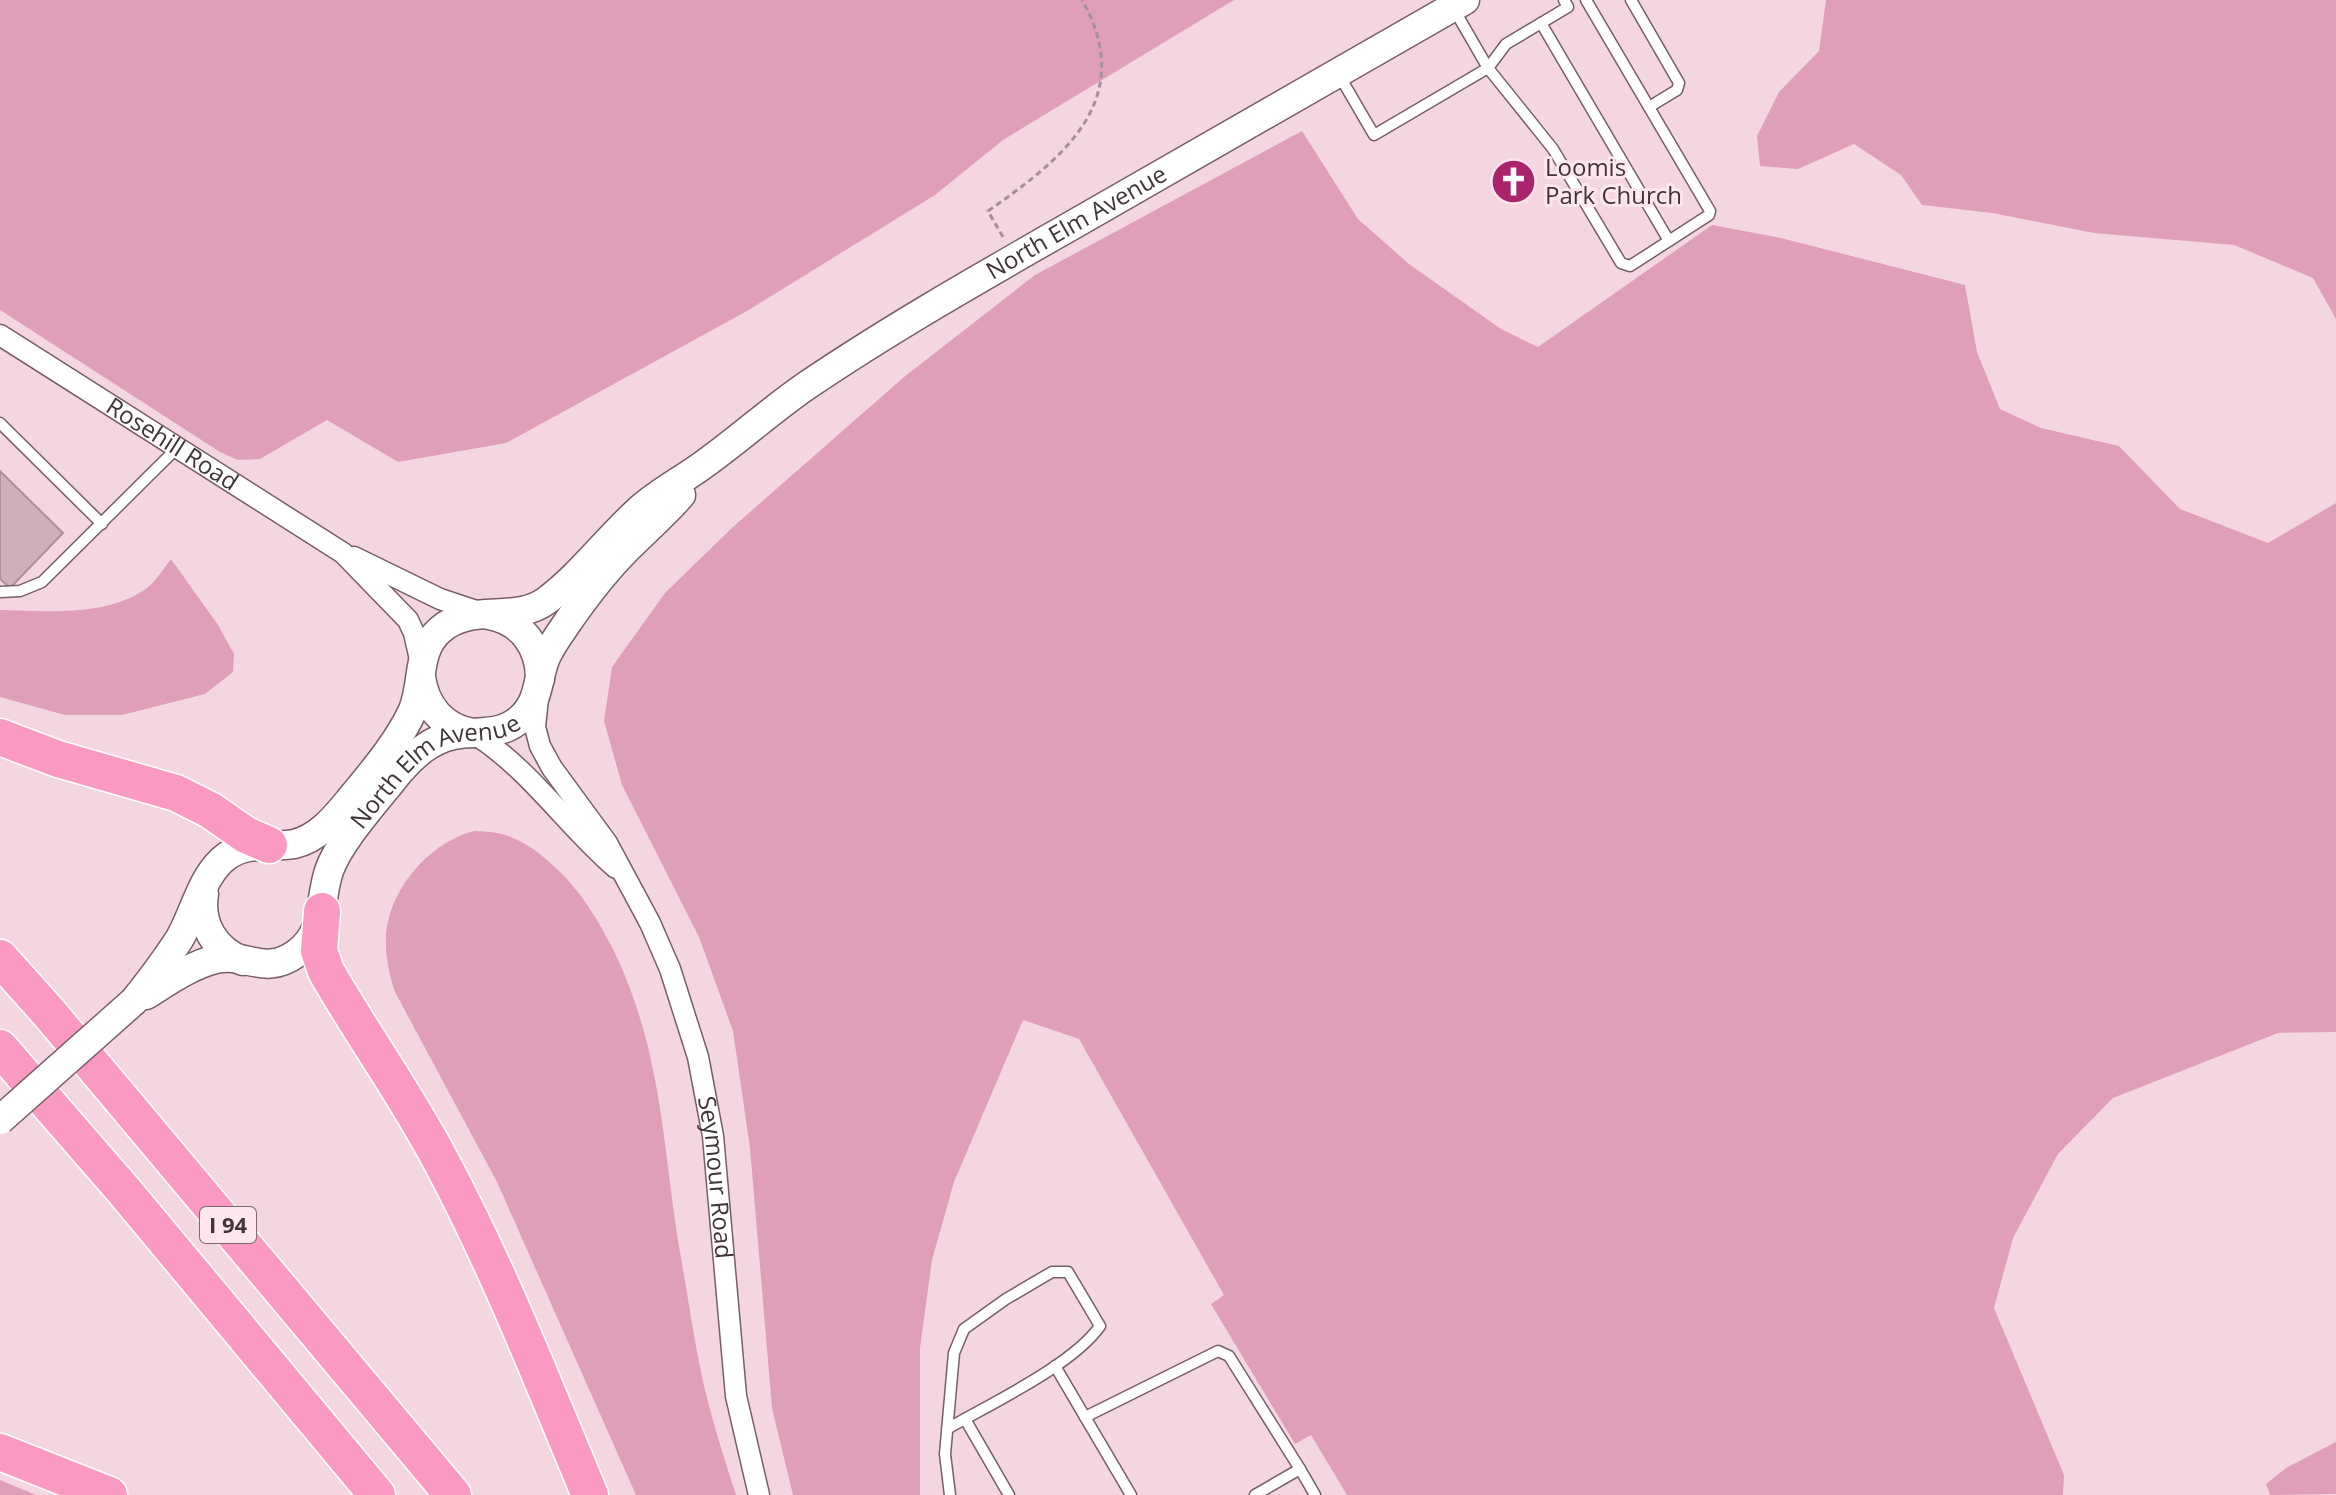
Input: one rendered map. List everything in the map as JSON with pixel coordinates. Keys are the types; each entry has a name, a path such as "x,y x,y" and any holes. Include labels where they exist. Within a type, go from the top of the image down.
{"highway":[{"path":"0,737 58,759 176,793 210,810 246,835 269,845"},
{"path":"322,911 319,951 326,971 419,1120 457,1191 511,1306 590,1495"},
{"name":"I 94","path":"0,958 453,1495"},
{"name":"I 94","path":"0,1048 125,1192 377,1495"},
{"path":"0,1452 109,1495"}],"main road":[{"name":"North Elm Avenue","path":"134,1001 181,937 215,867 230,854 248,846 295,843 312,836 344,807 374,770 410,715 429,643 444,626 464,616 522,613 536,608 571,580 652,498 703,465 774,409 836,366 950,295 1459,4"},
{"name":"North Elm Avenue","path":"0,1120 134,1001 188,970 225,958 270,964 295,955 313,936 333,861 399,773 417,753 433,742 501,730 520,719 534,701 545,659 554,642 596,583 676,501 703,465"},
{"name":"Rosehill Road","path":"486,614 508,621 527,636 538,657 540,680"},
{"name":"Seymour Road","path":"421,664 422,687 431,707 447,723 473,733"},
{"path":"269,845 294,854 309,867 319,885 322,911"},
{"path":"206,885 203,912 209,931 220,947 243,961"}],"street":[{"name":"Rosehill Road","path":"0,335 343,553 374,565 440,599 486,614"},
{"name":"Rosehill Road","path":"343,553 404,615 414,633 421,664"},
{"name":"Seymour Road","path":"540,680 535,727 540,746 552,768 601,833 650,923 691,1031 703,1077 717,1166 735,1388 759,1495"},
{"name":"Seymour Road","path":"473,733 521,769 595,851 622,874"}],"lane":[{"path":"1338,74 1374,135 1488,68 1506,44 1566,4 1584,0 1710,211 1709,215 1630,266 1621,263 1553,149 1488,68 1459,4"},
{"path":"1631,0 1679,83 1677,90 1649,107"},
{"path":"1541,23 1669,241"},
{"path":"0,423 102,524"},
{"path":"0,592 37,586 176,449"},
{"path":"947,1429 1055,1366 1092,1337 1100,1326 1068,1272 1052,1272 964,1329 954,1353 947,1429 945,1454 950,1495"},
{"path":"1085,1417 1218,1351 1229,1356 1315,1495"},
{"path":"1055,1366 1131,1495"},
{"path":"965,1419 1009,1495"},
{"path":"1255,1495 1300,1469"}],"path":[{"path":"1015,258 988,211 1057,158 1089,118 1100,86 1101,48 1097,30 1082,0"}],"shaded area":[{"path":"0,0 1234,0 1003,140 935,195 747,311 506,443 398,462 327,420 260,459 238,460 220,452 0,310"},
{"path":"1826,0 2336,0 2336,319 2313,278 2234,245 2094,233 1992,213 1922,205 1901,175 1854,144 1798,169 1760,166 1757,136 1779,92 1819,51"},
{"path":"1302,131 1358,219 1409,264 1501,329 1538,347 1712,225 1781,238 1965,285 1977,352 2000,409 2041,428 2119,446 2180,509 2268,543 2336,503 2336,1032 2278,1033 2113,1098 2058,1154 2013,1238 1994,1308 2064,1475 2063,1495 1347,1495 1311,1435 1295,1444 1211,1304 1224,1295 1079,1039 1023,1020 954,1182 932,1260 920,1348 920,1495 793,1495 772,1408 750,1148 733,1031 699,937 622,785 604,721 612,667 665,593 734,526 904,377 1035,275"},
{"path":"171,559 218,625 234,654 233,672 205,694 122,715 65,715 0,697 0,610 76,610 114,604 147,588"},
{"path":"474,831 499,833 521,842 559,871 576,889 596,919 614,951 630,990 652,1065 701,1372 736,1495 636,1495 497,1182 395,992 388,964 386,936 395,901 415,870 428,857 442,845"},
{"path":"2336,1442 2336,1494 2270,1495 2266,1484 2286,1468"},
{"path":"0,1480 36,1495 0,1495"}],"building":[{"path":"0,471 63,533 10,588 0,579"}],"place":[{"name":"Loomis Park Church","path":"1514,182"}]}
